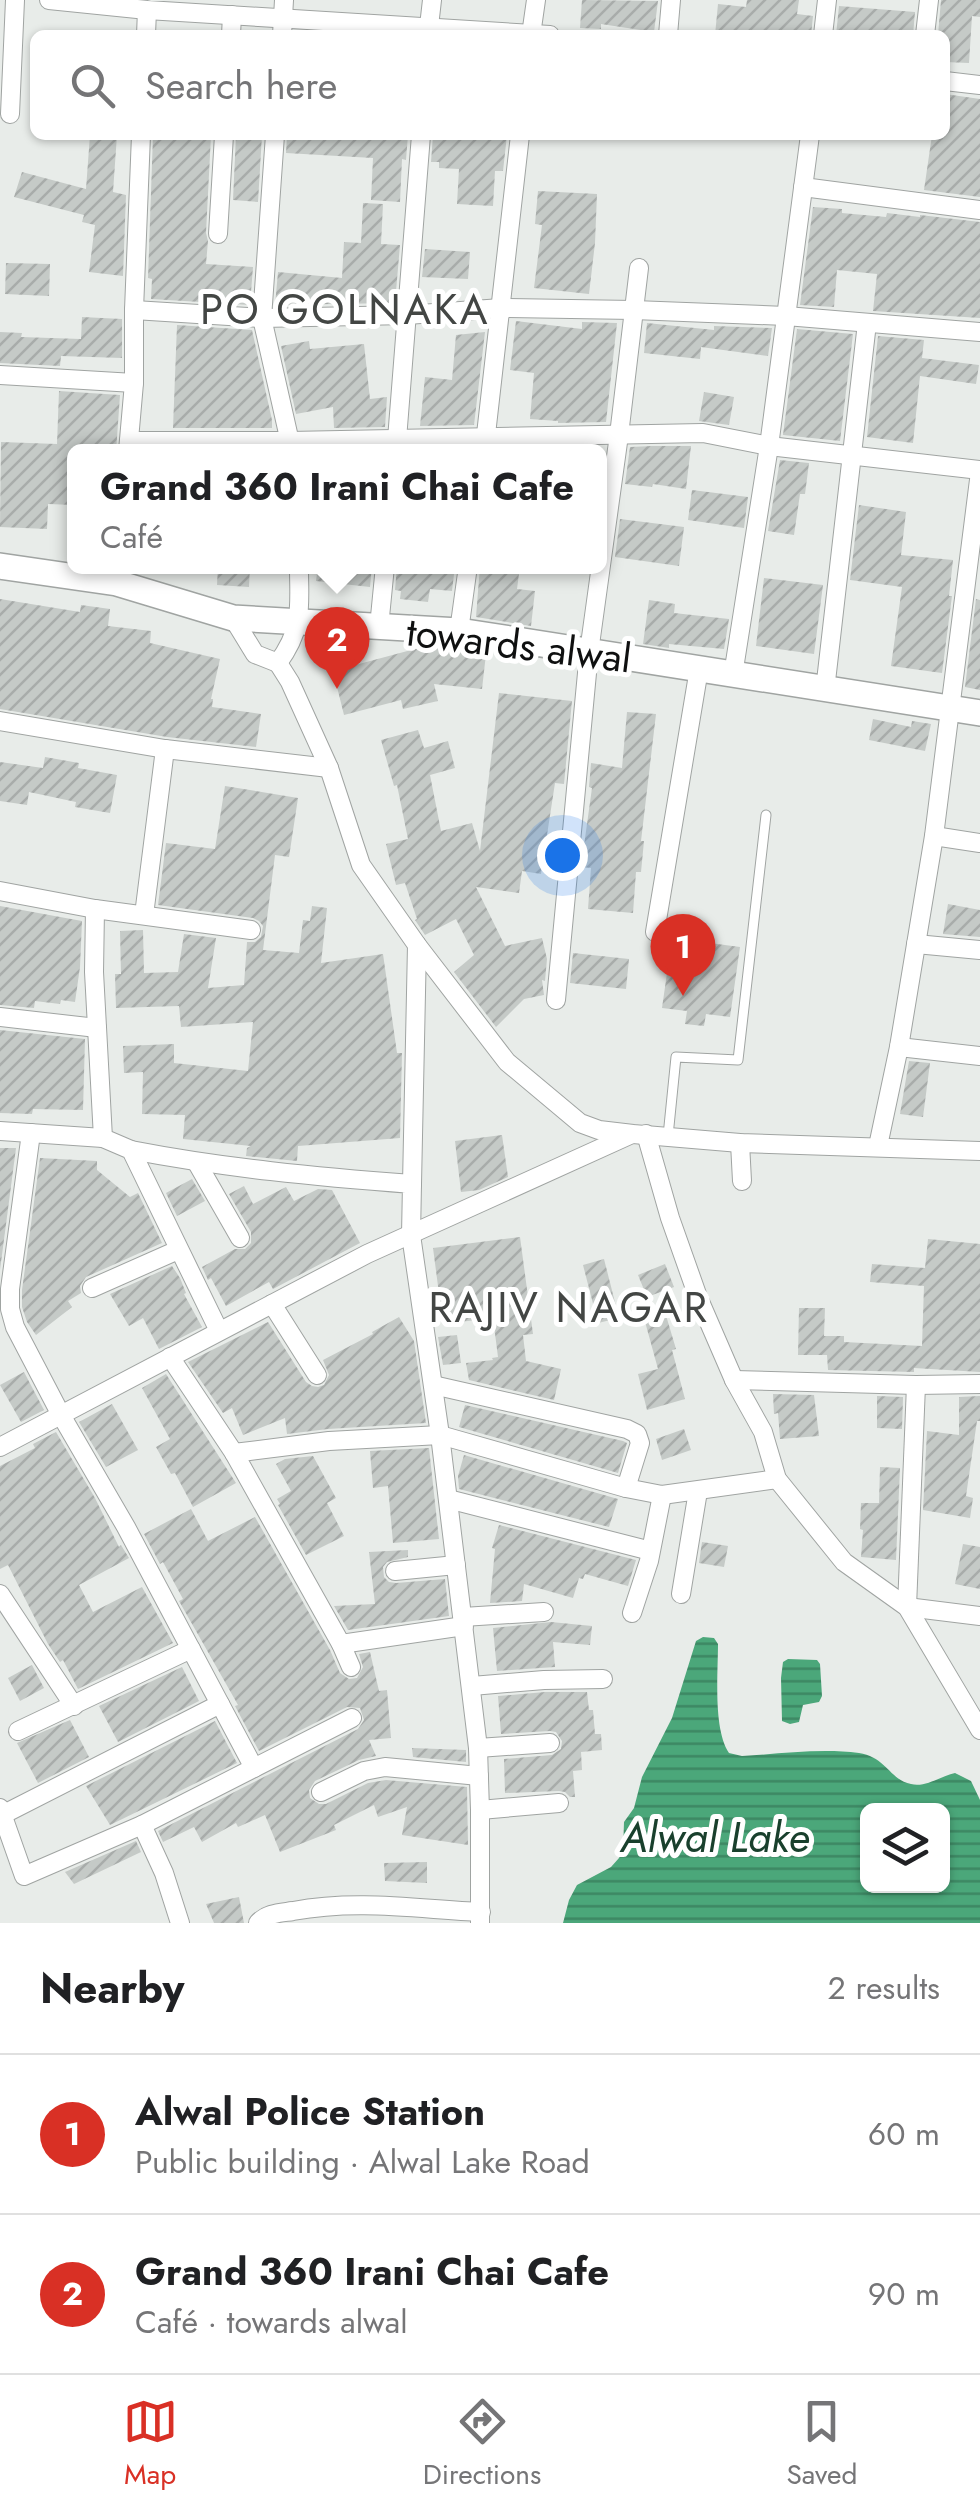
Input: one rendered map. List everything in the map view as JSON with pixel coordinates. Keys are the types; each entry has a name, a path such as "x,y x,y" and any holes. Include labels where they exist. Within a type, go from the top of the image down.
{"main road":[{"name":"towards alwal","path":"0,566 67,571"},
{"name":"towards alwal","path":"117,575 234,618 459,631 980,713"}],"street":[{"path":"10,114 15,0"},
{"path":"49,0 407,30"},
{"path":"428,30 432,0"},
{"path":"536,0 538,30"},
{"path":"669,30 672,0"},
{"path":"824,30 827,0"},
{"path":"926,30 929,0"},
{"path":"146,30 147,10"},
{"path":"231,30 232,15"},
{"path":"950,82 980,85"},
{"path":"128,444 134,383 141,140"},
{"path":"218,234 224,140"},
{"path":"275,140 262,318 290,444"},
{"path":"397,444 420,140"},
{"path":"519,140 485,444 703,433 769,446 980,471 934,836 899,1048 878,1146"},
{"path":"733,675 769,446 809,140"},
{"path":"803,188 980,210"},
{"path":"607,519 639,268"},
{"path":"134,310 262,318 407,316 501,308 634,310 786,316 980,332"},
{"path":"825,690 867,323"},
{"path":"0,375 134,383"},
{"path":"278,663 290,647 300,620 299,574"},
{"path":"379,627 384,574"},
{"path":"459,631 467,574"},
{"path":"556,1000 588,652 599,574"},
{"path":"234,618 254,654 278,663 290,682 329,768 360,865 507,1062 580,1123 599,1130 740,1143 980,1151"},
{"path":"656,932 700,670"},
{"path":"0,721 165,749 329,768"},
{"path":"144,915 165,749"},
{"path":"934,836 980,843"},
{"path":"0,891 95,909 251,930"},
{"path":"95,909 102,1138"},
{"path":"916,944 980,950"},
{"path":"258,1923 266,1916 318,1906 401,1904 481,1917 478,1748 472,1686 411,1235 417,945"},
{"path":"0,1017 98,1028"},
{"path":"899,1048 980,1056"},
{"path":"0,1131 102,1138 131,1150 198,1162 412,1184"},
{"path":"31,1133 16,1235 10,1309 15,1327 254,1768"},
{"path":"0,1446 367,1254 639,1134"},
{"path":"639,1134 698,1297 734,1380 763,1432 777,1478 844,1562 907,1607 980,1730"},
{"path":"740,1143 742,1181"},
{"path":"131,1150 219,1332"},
{"path":"198,1162 240,1238"},
{"path":"92,1288 178,1250"},
{"path":"272,1304 317,1375"},
{"path":"170,1357 234,1453 351,1667"},
{"path":"734,1380 980,1384"},
{"path":"433,1385 637,1434 640,1443 626,1488"},
{"path":"907,1607 916,1385"},
{"path":"234,1453 329,1440 440,1436 662,1495 777,1478"},
{"path":"680,1594 698,1491"},
{"path":"632,1612 662,1495"},
{"path":"448,1499 649,1552"},
{"path":"395,1571 456,1565"},
{"path":"0,1594 74,1706"},
{"path":"907,1607 980,1616"},
{"path":"341,1644 464,1621 544,1612"},
{"path":"18,1731 190,1649"},
{"path":"472,1686 603,1679"},
{"path":"220,1704 1,1811 24,1876 142,1825 352,1718"},
{"path":"478,1748 550,1743"},
{"path":"321,1792 374,1768 479,1776"},
{"path":"480,1810 560,1804"},
{"path":"142,1825 180,1923"}],"lane":[{"path":"668,1136 676,1057 738,1060 766,815"}],"water":[{"name":"Alwal Lake","path":"714,1638 718,1644 718,1716 729,1753 859,1753 876,1759 911,1784 955,1773 971,1781 980,1800 980,1923 563,1923 577,1885 611,1867 623,1851 624,1822 634,1808 642,1777 672,1718 696,1641"},
{"name":"Alwal Lake","path":"817,1660 822,1696 819,1702 803,1705 799,1722 790,1724 782,1721 781,1678 783,1662"}],"building":[{"path":"582,0 658,1 654,30 601,24 601,29 580,28"},
{"path":"747,0 799,0 797,14 813,16 812,30 715,30 718,4 746,7"},
{"path":"941,0 980,0 980,17 972,16 969,63 950,62 950,30 938,30"},
{"path":"839,6 915,12 913,30 837,30"},
{"path":"950,95 980,99 980,197 924,190 931,140 950,140"},
{"path":"90,140 117,140 113,192 126,195 123,276 89,272 95,225 82,222 84,215 14,197 22,172 86,189"},
{"path":"153,140 211,140 206,264 253,267 250,305 151,299 152,279 148,278"},
{"path":"236,140 262,140 258,202 233,200"},
{"path":"287,140 408,140 406,160 402,159 400,202 371,200 373,158 286,153"},
{"path":"433,140 506,140 503,171 495,171 493,206 457,204 459,169 439,168 439,162 431,162"},
{"path":"538,191 597,194 589,294 534,288 542,225 535,224"},
{"path":"363,203 383,204 381,244 400,245 395,303 275,305 278,272 342,278 344,242 361,243"},
{"path":"813,207 886,217 887,213 980,222 980,318 873,311 877,274 837,270 834,307 800,305"},
{"path":"425,249 470,252 468,279 422,277"},
{"path":"6,263 50,264 49,296 5,294"},
{"path":"82,317 122,319 122,358 61,356 60,366 0,363 0,332 22,333 21,337 81,339"},
{"path":"516,321 582,329 582,322 617,323 606,422 530,419 534,373 510,370"},
{"path":"647,323 714,330 714,326 772,328 768,356 701,347 700,359 644,353"},
{"path":"177,325 252,330 272,428 173,428"},
{"path":"797,329 853,334 840,441 783,435"},
{"path":"485,332 474,425 420,426 425,377 452,380 456,335"},
{"path":"878,336 924,340 922,358 979,365 976,384 920,376 913,443 867,437"},
{"path":"309,341 310,349 364,344 370,399 387,397 385,427 334,428 333,407 296,414 281,346"},
{"path":"59,391 120,395 117,444 67,444 67,505 48,504 47,529 0,527 1,442 57,444"},
{"path":"704,392 734,397 729,425 699,421"},
{"path":"691,446 686,489 625,484 630,447"},
{"path":"780,460 809,463 794,535 768,531"},
{"path":"692,490 748,497 744,528 688,520"},
{"path":"859,505 906,512 901,555 953,560 942,673 891,666 902,587 850,580"},
{"path":"620,519 684,527 679,566 615,557"},
{"path":"218,574 250,574 249,587 217,585"},
{"path":"317,574 371,574 370,587 316,581"},
{"path":"396,574 454,574 452,591 430,589 428,602 400,599 401,591 395,590"},
{"path":"479,574 519,574 517,589 535,591 531,626 476,617"},
{"path":"764,578 823,585 814,654 756,646"},
{"path":"0,599 80,612 81,605 110,609 108,626 151,631 150,643 220,659 212,707 261,714 256,747 167,737 0,709"},
{"path":"976,599 980,600 980,690 965,687"},
{"path":"649,600 675,604 674,613 729,619 724,649 643,644"},
{"path":"426,646 486,654 482,689 434,684 438,701 403,709 401,700 344,715 333,671"},
{"path":"499,693 572,701 564,784 555,783 541,874 522,871 519,893 476,887 505,946 542,938 547,959 545,981 542,980 544,995 524,999 496,1027 454,972 474,955 456,919 425,935 415,920 405,883 396,885 386,844 408,839 397,785 394,786 381,740 418,730 424,748 448,741 455,768 430,775 441,831 472,823 480,851"},
{"path":"627,712 656,714 641,872 636,872 633,913 588,909 591,868 581,867 592,788 591,763 622,768"},
{"path":"873,719 911,727 912,721 931,724 925,751 869,740"},
{"path":"45,757 117,775 110,813 29,792 27,805 0,801 0,762 43,768"},
{"path":"225,786 298,798 289,857 275,855 263,950 299,953 303,920 310,921 312,906 327,908 321,963 383,954 397,1053 402,1053 400,1138 298,1146 297,1161 246,1156 251,1146 183,1139 185,1115 142,1114 143,1072 124,1073 123,1046 174,1044 174,1063 248,1071 253,1022 181,1027 179,1006 116,1008 115,974 121,974 120,931 143,930 144,973 178,972 184,934 216,938 208,988 244,985 247,942 261,937 263,926 259,921 158,905 166,843 215,849"},
{"path":"948,904 980,910 980,937 943,934"},
{"path":"0,906 82,921 75,1002 35,1001 34,1008 0,1005"},
{"path":"672,938 740,947 730,1017 706,1014 704,1026 685,1024 687,1011 662,1008"},
{"path":"573,953 629,959 626,989 570,983"},
{"path":"0,1030 85,1039 83,1110 0,1113"},
{"path":"909,1061 930,1063 923,1117 900,1114"},
{"path":"502,1135 508,1177 479,1190 461,1192 455,1141"},
{"path":"0,1148 16,1148 0,1270"},
{"path":"40,1158 97,1161 97,1170 130,1197 138,1193 162,1243 86,1277 80,1286 81,1293 68,1301 72,1307 36,1335 22,1307 22,1290"},
{"path":"192,1179 205,1201 177,1216 166,1193"},
{"path":"244,1186 253,1204 286,1187 294,1201 318,1189 332,1190 360,1243 273,1289 269,1282 226,1306 202,1267 251,1243 251,1232 229,1194"},
{"path":"520,1237 533,1334 523,1335 526,1361 561,1369 554,1400 469,1380 466,1363 498,1357 493,1318 443,1324 433,1248"},
{"path":"928,1239 980,1244 980,1372 914,1368 914,1372 828,1370 827,1355 798,1355 799,1308 825,1308 824,1336 844,1336 844,1342 922,1346 924,1286 870,1282 872,1264 925,1268"},
{"path":"604,1259 619,1318 598,1323 583,1265"},
{"path":"665,1264 674,1287 647,1297 638,1275"},
{"path":"172,1266 202,1327 159,1349 143,1318 129,1326 110,1294"},
{"path":"665,1312 685,1399 647,1410 638,1374 658,1369 644,1318"},
{"path":"399,1317 414,1341 426,1423 287,1434 285,1418 243,1435 232,1408 223,1413 188,1362 268,1322 306,1382 318,1387 324,1385 329,1375 323,1360"},
{"path":"457,1335 461,1363 443,1365 438,1337"},
{"path":"24,1372 44,1410 21,1422 0,1385"},
{"path":"166,1374 236,1483 193,1507 156,1447 170,1439 142,1388"},
{"path":"773,1394 814,1395 819,1436 780,1439"},
{"path":"877,1396 903,1397 902,1429 877,1428"},
{"path":"980,1396 980,1421 966,1496 973,1498 970,1518 923,1510 927,1431 959,1435 959,1397"},
{"path":"112,1404 138,1450 106,1467 79,1422"},
{"path":"465,1405 623,1441 627,1443 618,1473 459,1427"},
{"path":"684,1429 691,1450 662,1460 656,1439"},
{"path":"56,1432 119,1547 129,1558 79,1585 93,1612 142,1587 173,1643 78,1689 63,1660 60,1662 48,1644 8,1565 0,1569 0,1466"},
{"path":"429,1448 439,1539 393,1543 388,1486 373,1488 370,1451"},
{"path":"464,1455 618,1499 609,1527 459,1489"},
{"path":"313,1456 336,1498 327,1503 344,1536 306,1555 278,1505 277,1499 291,1491 276,1464"},
{"path":"880,1467 900,1468 896,1560 861,1557 861,1503 879,1503"},
{"path":"191,1509 208,1541 255,1517 340,1673 349,1679 357,1678 363,1667 359,1654 370,1652 379,1691 387,1690 391,1738 369,1740 376,1756 315,1781 309,1790 310,1798 326,1804 368,1783 386,1780 467,1787 468,1845 402,1835 407,1807 378,1817 374,1805 334,1825 336,1830 280,1852 265,1815 238,1827 236,1823 202,1842 194,1827 163,1842 158,1831 358,1729 364,1720 360,1708 347,1707 259,1751 235,1706 238,1705 179,1601 183,1599 144,1534"},
{"path":"499,1525 636,1560 628,1586 585,1574 583,1579 579,1578 573,1598 524,1584 522,1601 490,1603 495,1549 492,1548"},
{"path":"702,1542 728,1546 724,1567 699,1563"},
{"path":"963,1544 980,1547 980,1589 955,1584"},
{"path":"408,1550 408,1557 387,1562 384,1577 396,1583 445,1579 449,1616 348,1630 334,1606 375,1604 369,1552"},
{"path":"551,1622 592,1626 590,1645 553,1642 555,1667 497,1671 493,1628"},
{"path":"32,1665 44,1688 20,1701 8,1678"},
{"path":"182,1667 199,1701 118,1742 99,1706"},
{"path":"587,1692 595,1734 601,1734 602,1750 581,1752 582,1770 573,1771 575,1797 559,1791 505,1793 504,1759 552,1755 561,1749 562,1741 556,1732 550,1731 501,1734 498,1696"},
{"path":"70,1720 89,1757 38,1783 17,1743"},
{"path":"215,1721 237,1763 110,1825 86,1786"},
{"path":"412,1748 466,1750 466,1762 413,1757"},
{"path":"136,1841 141,1852 74,1884 65,1872"},
{"path":"427,1862 427,1883 385,1881 384,1863"},
{"path":"239,1897 244,1923 214,1923 206,1904"}],"place":[{"name":"Grand 360 Irani Chai Cafe","path":"337,689"},
{"name":"Alwal Police Station","path":"683,996"}],"district":[{"name":"PO GOLNAKA","path":"345,309"},
{"name":"RAJIV NAGAR","path":"569,1307"}]}
